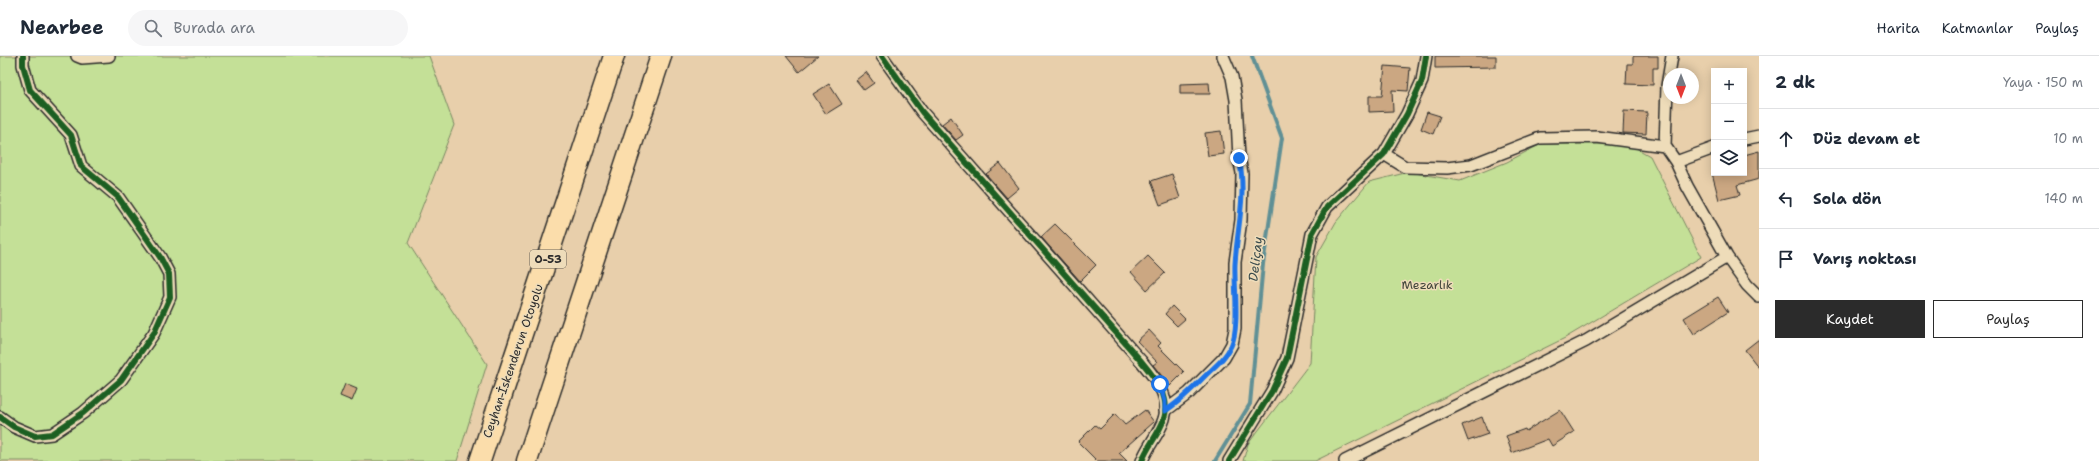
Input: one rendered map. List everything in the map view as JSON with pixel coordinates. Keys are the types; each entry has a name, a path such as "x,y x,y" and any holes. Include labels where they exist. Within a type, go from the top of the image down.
{"highway":[{"name":"Ceyhan-İskenderun Otoyolu","path":"480,461 614,56"},
{"path":"527,461 661,56"}],"street":[{"path":"0,417 14,427 35,436 52,434 83,413 121,380 154,333 170,296 169,274 160,256 118,197 81,166 71,135 30,90 23,64 23,56"},
{"path":"77,56 82,58 108,56"},
{"path":"882,56 922,112 1142,360 1160,384 1165,401 1164,420 1142,461"},
{"path":"1165,411 1189,393 1224,358 1232,344 1235,328 1235,262 1242,207 1242,173 1239,158 1236,100 1232,76 1223,56"},
{"path":"1229,461 1272,391 1287,358 1312,234 1327,207 1384,154 1407,114 1422,81 1426,56"},
{"path":"1672,56 1666,86 1666,146 1727,257 1748,285 1759,296"},
{"path":"1747,138 1759,136"},
{"path":"1384,154 1405,167 1448,168 1471,165 1540,138 1598,137 1666,146"},
{"path":"1676,162 1711,149"},
{"path":"1345,461 1586,341 1727,257"}],"green space":[{"path":"0,56 429,56 454,125 408,243 487,364 457,461 0,461"},
{"name":"Mezarlık","path":"1541,144 1629,144 1650,156 1701,257 1565,338 1315,461 1243,461 1248,444 1310,363 1316,257 1336,222 1369,182 1409,172 1460,181 1507,162"}],"building":[{"path":"786,56 818,56 799,72"},
{"path":"1435,56 1496,56 1496,67 1435,68"},
{"path":"1633,56 1658,56 1658,68 1653,68 1653,85 1626,84 1627,64 1633,64"},
{"path":"1385,66 1410,68 1408,91 1392,90 1393,111 1369,112 1369,96 1382,96"},
{"path":"866,72 874,83 864,90 856,80"},
{"path":"1209,83 1210,94 1180,94 1180,84"},
{"path":"829,84 842,104 826,114 813,94"},
{"path":"1624,111 1647,112 1646,134 1623,133"},
{"path":"1427,112 1440,116 1433,134 1421,129"},
{"path":"951,117 963,135 956,140 942,124"},
{"path":"1221,131 1224,154 1208,156 1205,133"},
{"path":"1759,151 1759,179 1737,185 1740,195 1719,200 1713,176 1747,176 1747,154"},
{"path":"1000,163 1019,188 1007,198 986,174"},
{"path":"1172,174 1180,198 1160,205 1151,181"},
{"path":"1055,224 1096,265 1080,281 1041,237"},
{"path":"1148,256 1165,273 1147,290 1131,272"},
{"path":"1718,297 1728,312 1694,334 1684,318"},
{"path":"1172,306 1185,319 1177,326 1165,314"},
{"path":"1149,330 1161,343 1158,346 1184,372 1170,386 1153,365 1157,362 1137,341"},
{"path":"1759,339 1759,368 1745,350"},
{"path":"345,384 357,389 352,401 340,396"},
{"path":"1145,410 1154,422 1119,453 1127,461 1097,461 1078,442 1095,425 1100,429 1115,414 1125,425"},
{"path":"1560,410 1574,432 1552,446 1548,439 1512,453 1506,436 1525,429 1526,431"},
{"path":"1482,417 1488,434 1468,441 1462,425"}],"waterway":[{"name":"Deliçay","path":"1215,461 1250,404 1263,264 1282,138 1252,56"}],"cycle path":[{"path":"0,417 14,427 35,436 52,434 83,413 121,380 154,333 170,297 169,274 160,257 118,197 81,166 71,135 30,90 23,65 23,56"},
{"path":"882,56 922,112 1141,361 1156,381 1163,395 1166,411 1162,425 1142,461"},
{"path":"1229,461 1272,391 1287,358 1312,234 1327,207 1384,154 1407,114 1422,81 1426,56"}],"route":[{"path":"1160,384 1165,401 1165,411 1178,403 1189,393 1224,358 1232,344 1235,328 1235,262 1243,193 1242,173 1239,158"}]}
